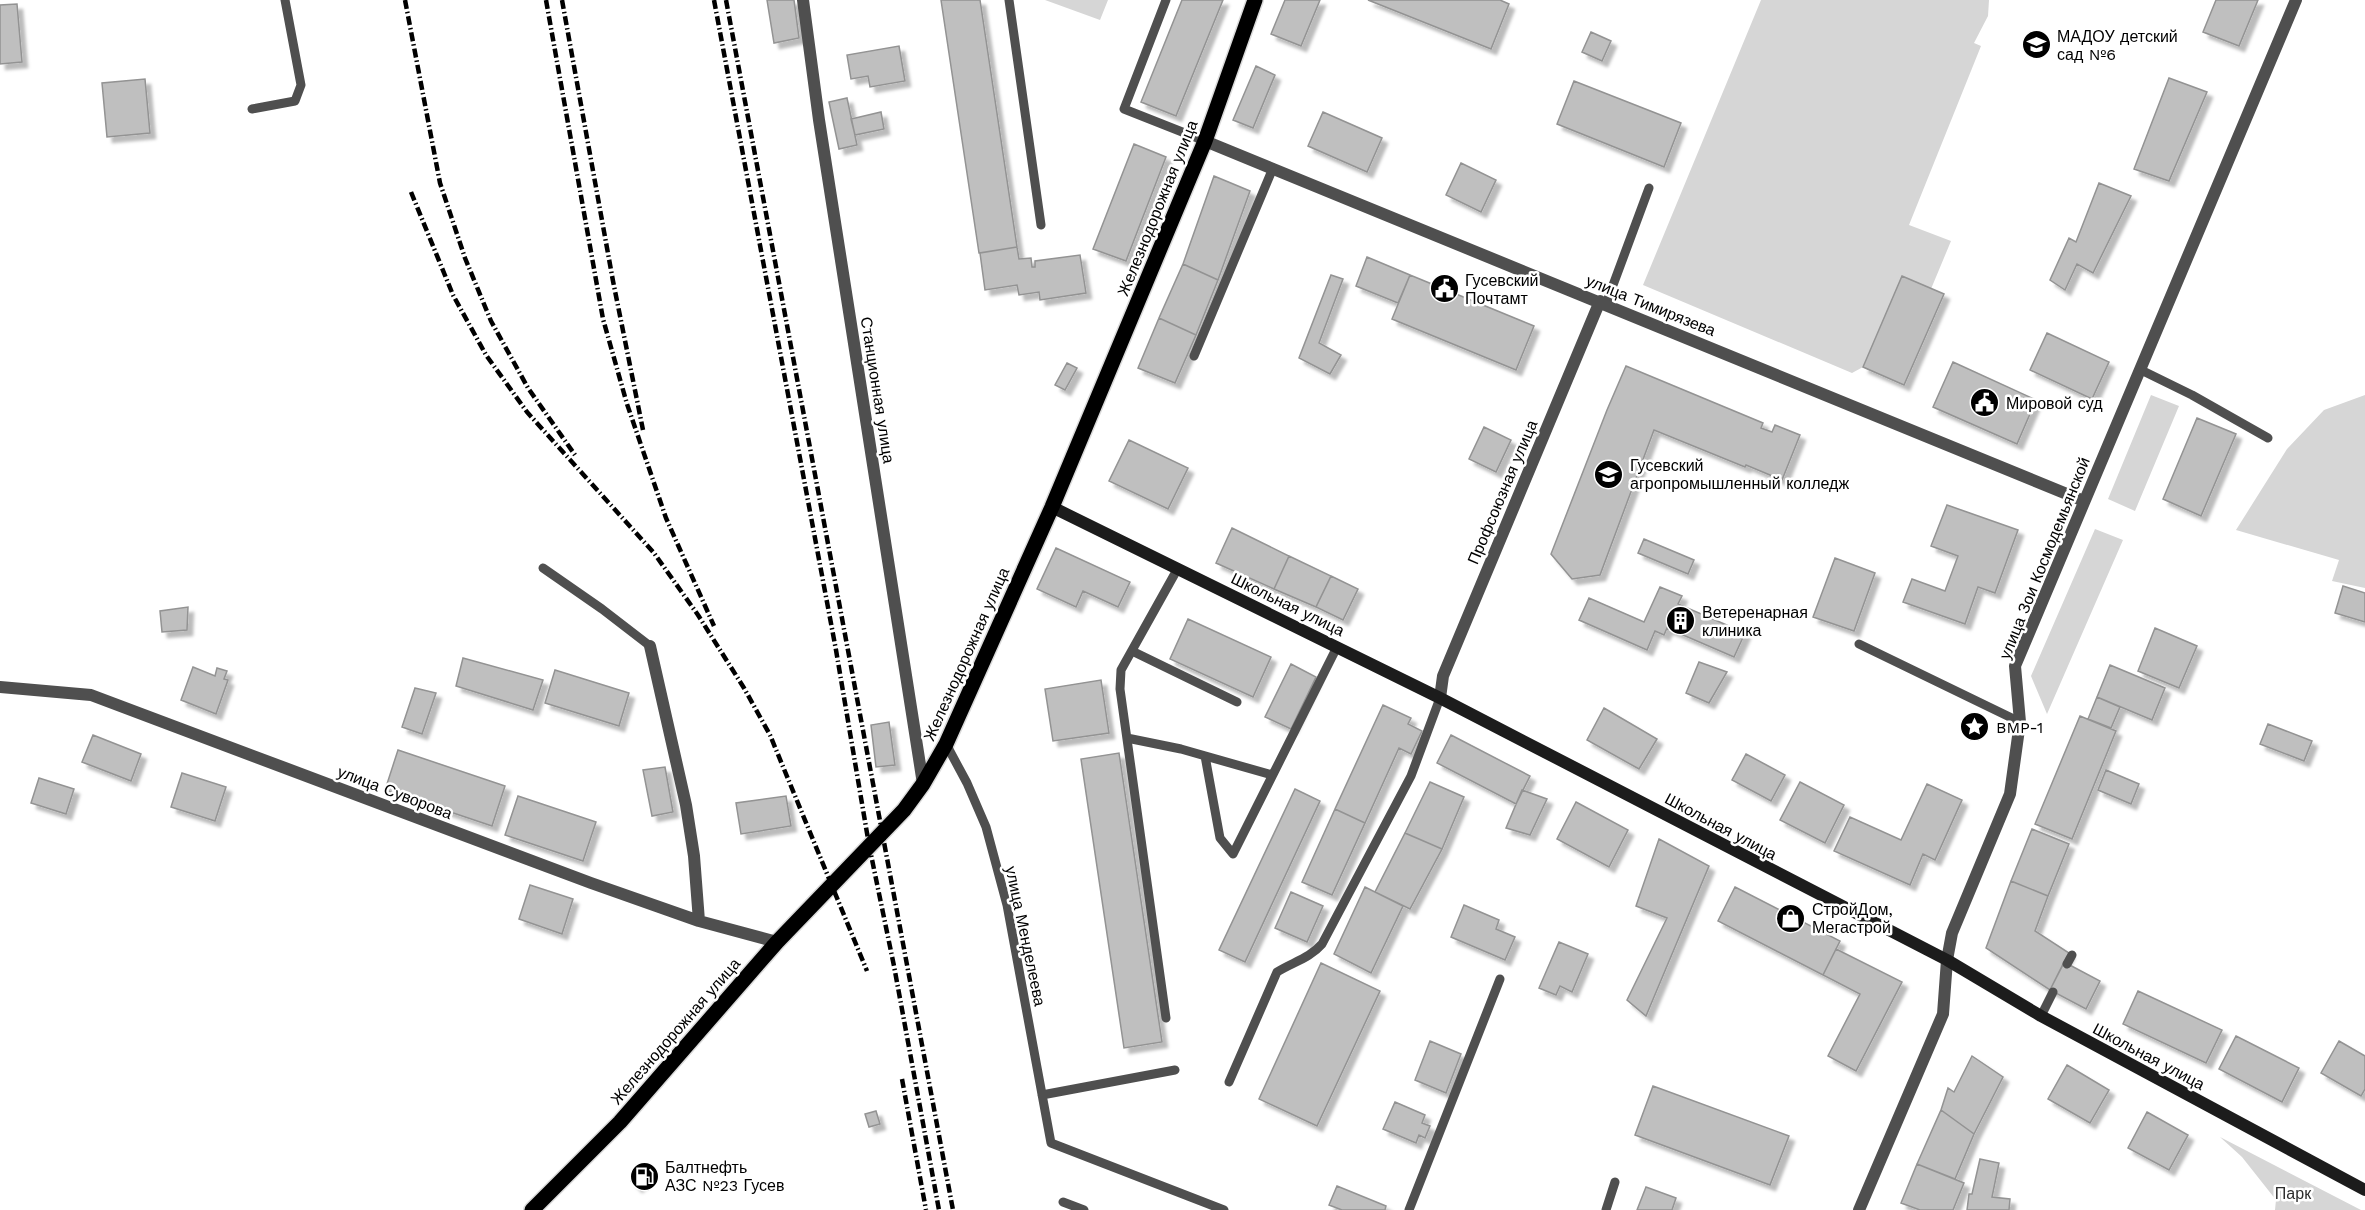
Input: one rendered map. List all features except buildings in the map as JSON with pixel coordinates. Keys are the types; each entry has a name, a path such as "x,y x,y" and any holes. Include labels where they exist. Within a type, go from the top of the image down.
{"main road":[{"name":"Железнодорожная улица","path":"532,1210 620,1122 777,942 904,810 946,744 1052,507 1205,141 1255,0"},
{"name":"Школьная улица","path":"1052,507 1440,698 1947,960 2041,1016 2365,1190"}],"street":[{"name":"Станционная улица","path":"803,0 819,120 922,784"},
{"name":"улица Зои Космодемьянской","path":"1859,1210 1943,1014 1947,960 1952,933 2010,794 2020,722 2015,666 2296,0"},
{"name":"улица Тимирязева","path":"1205,141 1603,302 2084,501"},
{"name":"Профсоюзная улица","path":"1440,698 1443,676 1603,302"},
{"path":"650,646 686,805 694,856 699,921"},
{"name":"улица Суворова","path":"0,687 91,695 699,921 777,942"}],"lane":[{"path":"252,109 295,101 301,85 285,0"},
{"path":"1009,0 1041,225"},
{"path":"1166,0 1124,109 1205,141"},
{"path":"1194,356 1273,168"},
{"path":"1603,302 1649,188"},
{"path":"2141,370 2192,395 2268,438"},
{"path":"543,568 650,646"},
{"path":"1166,1018 1120,689 1121,670 1178,568"},
{"path":"1859,644 2020,722"},
{"path":"1205,756 1220,838 1233,854 1337,647"},
{"path":"1132,651 1237,702"},
{"path":"1229,1082 1277,972 1313,954 1322,944 1411,776 1440,698"},
{"path":"1127,738 1181,748 1272,775"},
{"name":"улица Менделеева","path":"946,744 967,783 986,827 1007,905 1051,1143 1224,1210"},
{"path":"1409,1210 1500,980"},
{"path":"2041,1016 2053,992"},
{"path":"1042,1095 1175,1070"},
{"path":"1606,1210 1615,1182"},
{"path":"1063,1202 1084,1210"}],"green space":[{"path":"1045,0 1108,0 1100,20"},
{"path":"1761,0 1989,0 1988,16 1974,43 1981,46 1909,225 1951,241 1931,289 1944,294 1904,385 1863,367 1852,373 1643,285"},
{"path":"2151,395 2179,406 2135,511 2108,499"},
{"path":"2365,395 2365,588 2332,581 2339,560 2236,530 2287,449 2324,410"},
{"path":"2095,529 2123,540 2047,714 2031,676"},
{"name":"Парк","path":"2220,1137 2361,1210 2275,1210 2276,1200 2242,1157"}],"railway":[{"path":"405,0 440,183 465,258 491,321 528,388 575,455"},
{"path":"546,0 603,319 627,404 666,518 714,626"},
{"path":"562,0 613,281 643,430"},
{"path":"714,0 836,650 869,845 939,1210"},
{"path":"726,0 953,1210"},
{"path":"411,192 453,295 486,355 527,412 654,553 698,615 744,688 770,735 867,971"},
{"path":"902,1079 926,1210"}],"place":[{"name":"МАДОУ детский сад №6","path":"2036,45"},
{"name":"Гусевский Почтамт","path":"1444,289"},
{"name":"Мировой суд","path":"1985,403"},
{"name":"Гусевский агропромышленный колледж","path":"1609,474"},
{"name":"Ветеренарная клиника","path":"1681,621"},
{"name":"BMP-1","path":"1975,727"},
{"name":"СтройДом, Мегастрой","path":"1791,918"},
{"name":"Балтнефть АЗС №23 Гусев","path":"644,1176"}]}
